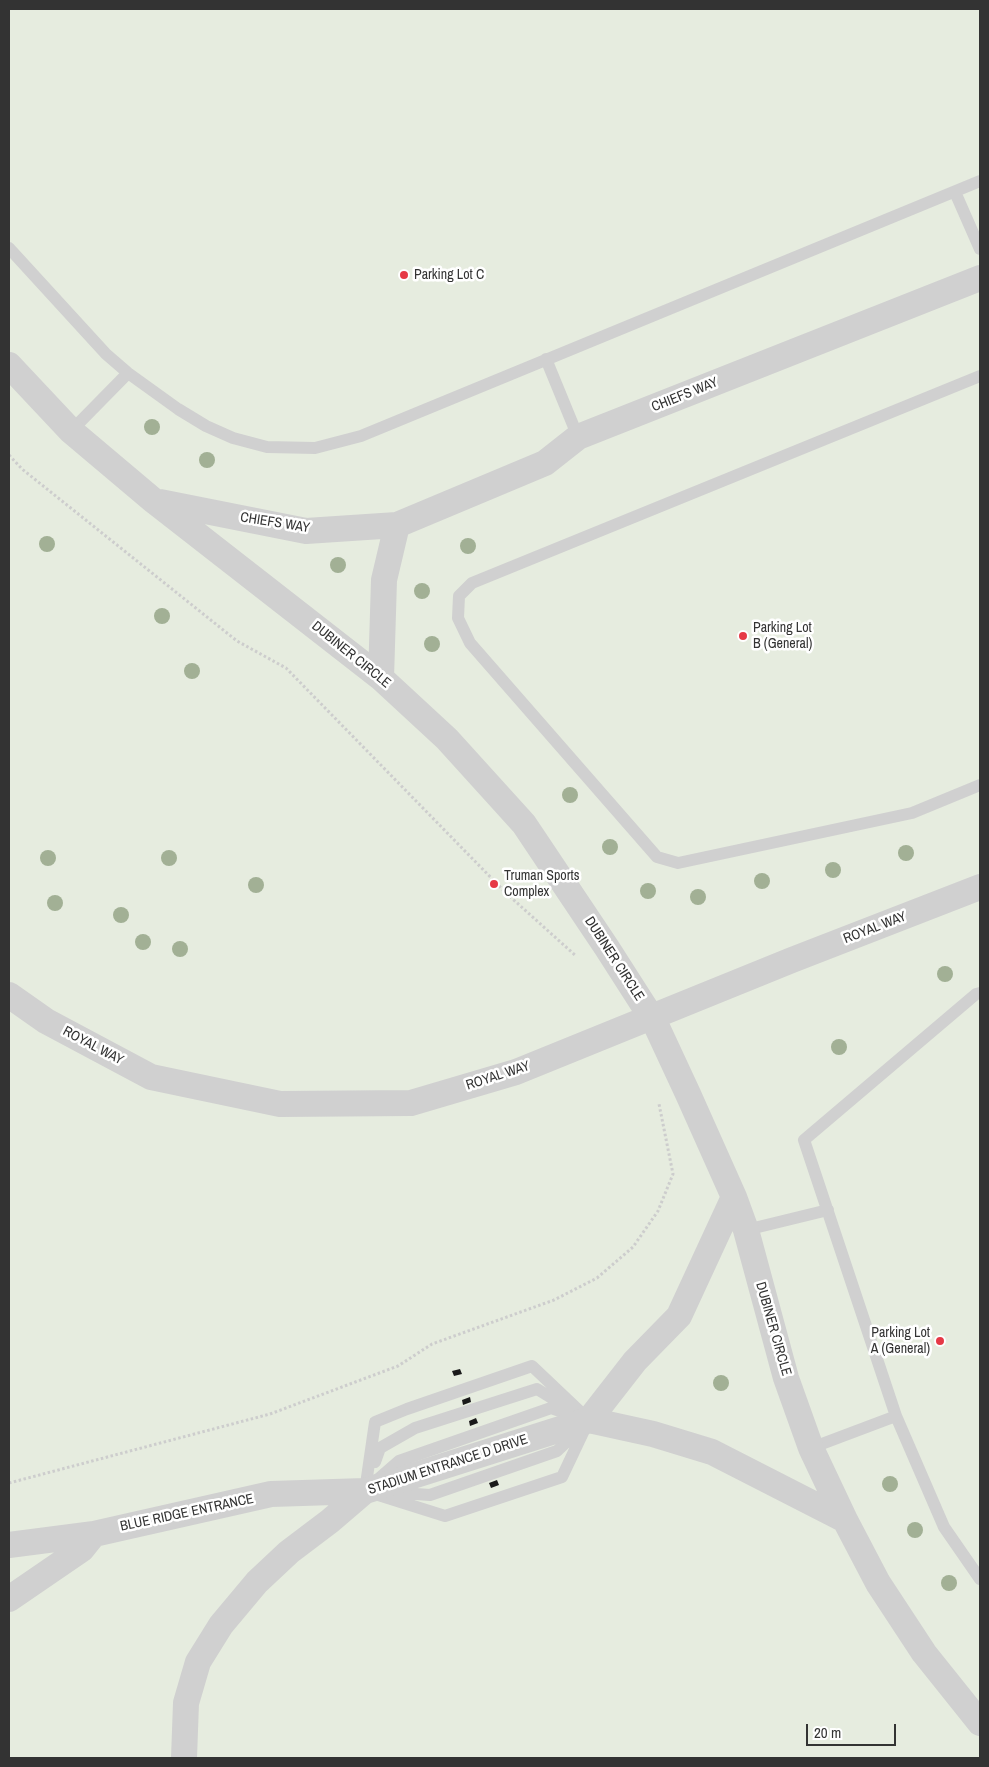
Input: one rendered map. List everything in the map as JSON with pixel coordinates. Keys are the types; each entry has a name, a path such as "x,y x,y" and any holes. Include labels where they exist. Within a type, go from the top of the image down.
{"street":[{"name":"CHIEFS WAY","path":"154,501 306,530 396,525 545,464 578,437 980,278"},
{"name":"DUBINER CIRCLE","path":"9,365 71,431 154,501 381,678 447,739 524,824 655,1023 688,1094 734,1197 746,1230 786,1378 811,1448 844,1520 878,1583 924,1653 980,1723"},
{"path":"381,678 384,580 396,525"},
{"name":"ROYAL WAY","path":"9,995 46,1021 151,1077 280,1104 411,1103 516,1072 792,960 980,887"},
{"path":"589,1420 635,1361 679,1316 734,1197"},
{"name":"STADIUM ENTRANCE D DRIVE","path":"184,1758 186,1703 198,1662 221,1625 257,1582 290,1552 365,1491 589,1420 653,1434 712,1452 844,1520"},
{"name":"BLUE RIDGE ENTRANCE","path":"9,1545 94,1534 271,1494 365,1491"},
{"path":"9,1599 82,1549 94,1534"}],"lane":[{"path":"9,248 106,354 128,373 185,413 206,426 233,438 267,447 315,448 361,436 980,181"},
{"path":"955,192 980,249"},
{"path":"546,359 578,437"},
{"path":"71,431 128,373"},
{"path":"980,376 472,583 459,596 458,618 470,644 657,857 678,864 912,813 980,784"},
{"path":"980,993 976,994 804,1140 896,1416 944,1527 980,1579"},
{"path":"746,1230 828,1210"},
{"path":"365,1491 375,1422 532,1366 589,1420"},
{"path":"365,1491 380,1448 414,1428 538,1389 589,1420"},
{"path":"811,1448 896,1416"},
{"path":"365,1491 445,1516 562,1477 589,1420"}],"path":[{"path":"9,455 22,469 237,641 286,668 506,893 580,960"},
{"path":"9,1483 270,1414 398,1366 432,1344 554,1300 597,1278 632,1247 658,1211 673,1174 658,1100"}],"shaded area":[{"name":"Truman Sports Complex","path":"9,9 980,9 980,1758 9,1758"}],"building":[{"path":"460,1369 462,1374 454,1376 452,1371"},
{"path":"470,1397 471,1402 463,1405 462,1400"},
{"path":"476,1418 478,1423 470,1426 469,1421"},
{"path":"497,1480 499,1485 491,1488 489,1483"}],"place":[{"name":"Parking Lot C","path":"404,275"},
{"name":"Parking Lot B (General)","path":"743,636"},
{"name":"Truman Sports Complex","path":"494,884"},
{"name":"Parking Lot A (General)","path":"940,1341"}]}
